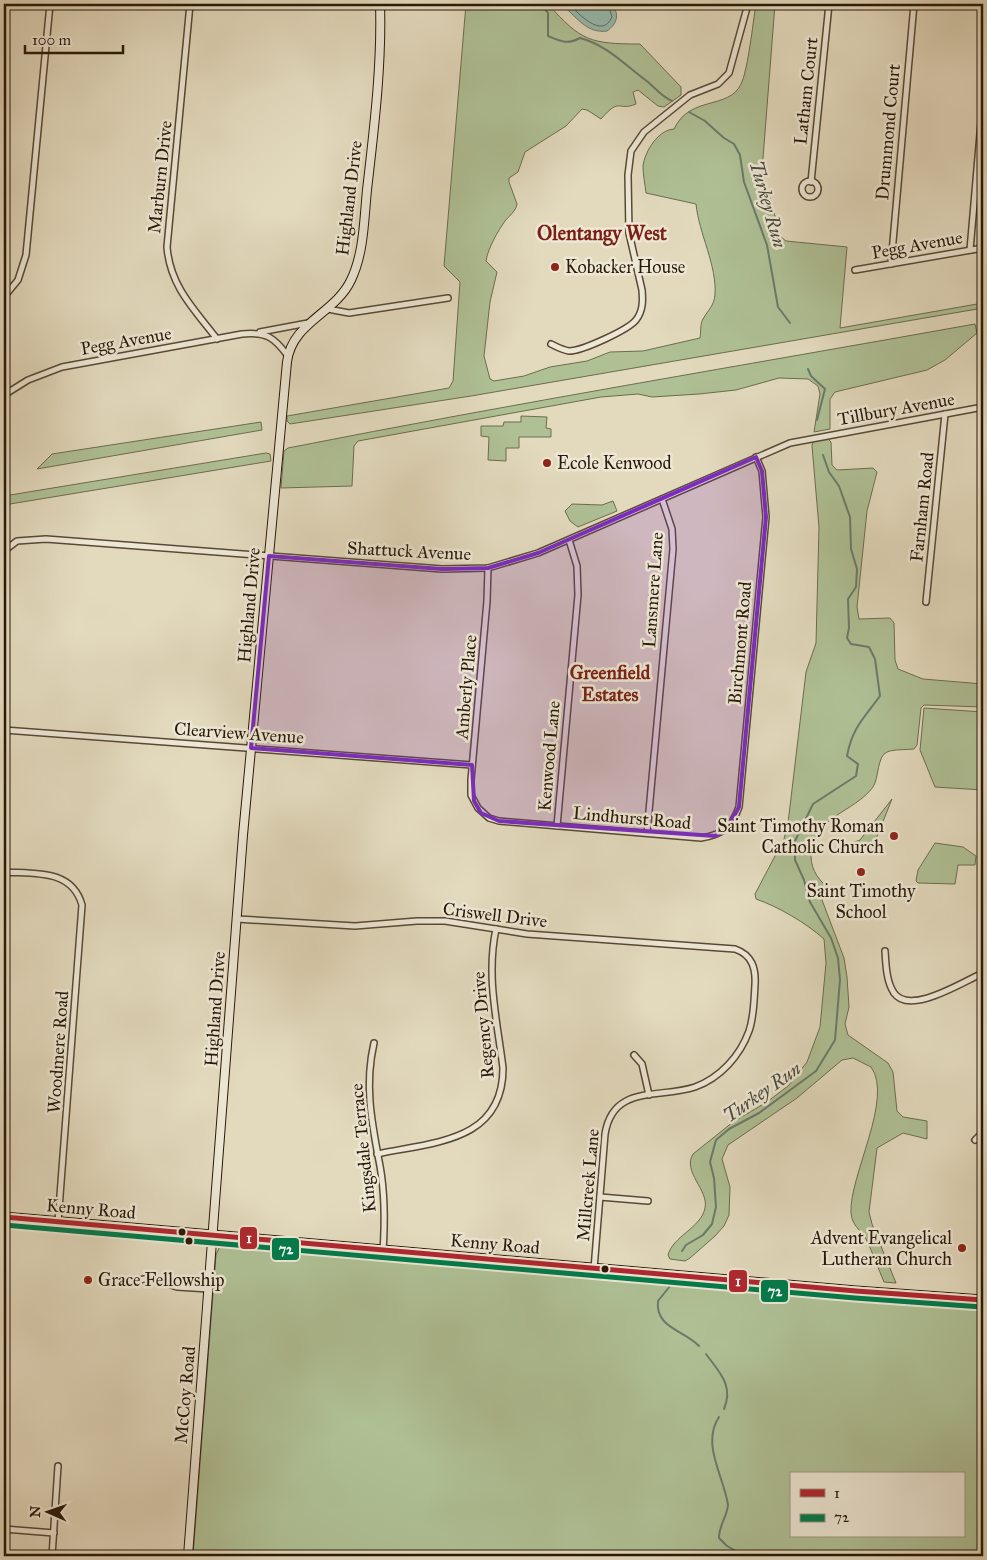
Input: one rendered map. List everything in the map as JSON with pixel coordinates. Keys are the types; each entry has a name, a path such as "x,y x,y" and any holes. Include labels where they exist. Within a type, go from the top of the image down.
{"main road":[{"name":"Kenny Road","path":"4,1217 983,1301"}],"street":[{"path":"4,297 22,272 26,255 50,4"},
{"name":"Marburn Drive","path":"190,4 167,247 168,262 180,290 218,339"},
{"name":"Highland Drive","path":"213,1236 251,748 288,356 294,338 308,323 328,309 343,294 357,264 362,241 379,60 380,4"},
{"path":"551,344 567,351 585,347 626,328 638,316 643,299 629,233 628,175 632,151 644,132 690,95 718,84 729,72 748,4"},
{"name":"Latham Court","path":"811,182 829,4"},
{"name":"Drummond Court","path":"890,264 914,4"},
{"path":"970,250 983,99"},
{"name":"Pegg Avenue","path":"855,270 983,248"},
{"path":"328,309 348,313 448,298"},
{"name":"Pegg Avenue","path":"4,396 28,380 62,367 308,323"},
{"path":"260,332 271,337 288,356"},
{"name":"Tillbury Avenue","path":"814,437 983,407"},
{"name":"Farnham Road","path":"926,602 945,414"},
{"name":"Shattuck Avenue","path":"4,551 9,545 27,538 442,569 488,568 538,553 756,457 790,443 814,437"},
{"name":"Birchmont Road","path":"727,829 735,819 739,807 766,518 762,471 756,457"},
{"name":"Lansmere Lane","path":"647,833 673,549 672,529 662,499"},
{"name":"Kenwood Lane","path":"557,826 578,595 577,566 569,540"},
{"name":"Amberly Place","path":"478,808 471,794 472,765 488,601 488,568"},
{"name":"Clearview Avenue","path":"4,730 472,765"},
{"name":"Lindhurst Road","path":"478,808 489,818 499,821 557,826 701,838 715,836 727,829"},
{"name":"Woodmere Road","path":"4,872 57,877 74,887 82,905 58,1222"},
{"name":"Criswell Drive","path":"237,919 355,926 417,920 445,921 535,935 735,949 748,956"},
{"name":"Regency Drive","path":"377,1154 467,1134 490,1114 498,1100 503,1083 503,1068 490,975 490,960 496,929"},
{"path":"983,936 983,956"},
{"path":"885,951 892,991 905,1000 933,997 983,973"},
{"name":"Millcreek Lane","path":"594,1269 605,1134 609,1117 626,1100 694,1087 714,1077 730,1065 746,1040 751,1021 756,979 754,966 748,956"},
{"name":"Kingsdale Terrace","path":"374,1043 369,1065 368,1097 384,1205 383,1251"},
{"path":"634,1055 642,1064 649,1095"},
{"path":"975,1140 983,1132"},
{"path":"600,1197 648,1201"},
{"name":"McCoy Road","path":"188,1556 213,1236"},
{"path":"135,1281 149,1278 177,1287 209,1289"},
{"path":"52,1556 58,1466"},
{"path":"4,1529 54,1533"}],"highlighted area":[{"path":"756,457 762,471 766,517 739,807 727,829 715,836 499,821 481,813 474,801 472,765 251,748 269,556 442,569 488,568 538,553"}],"green space":[{"path":"466,4 548,4 569,26 588,38 609,43 640,44 681,87 681,95 664,107 658,106 638,90 633,92 636,104 616,106 601,119 582,109 566,126 525,152 518,172 509,178 517,204 496,235 486,261 497,272 490,302 484,356 490,379 494,381 524,376 550,367 587,361 610,352 643,351 700,338 702,321 714,299 715,284 696,204 646,193 644,160 653,142 663,133 674,129 681,118 690,111 728,97 741,84 748,57 756,4 775,4 762,171 781,237 786,241 847,247 840,328 983,303 983,308 471,396 290,424 287,421 287,416 449,388 453,381 460,282 444,266"},
{"path":"975,324 977,333 945,360 927,370 835,392 830,399 830,429 814,432 820,394 818,386 808,379 779,378 736,390 699,394 652,397 638,394 601,397 358,441 354,446 352,486 281,488 284,451 288,448 545,400"},
{"path":"521,416 547,417 546,428 551,429 551,437 519,437 519,448 506,448 506,461 488,460 489,437 481,436 481,426 503,426 504,422 521,422"},
{"path":"261,422 262,430 37,469 52,454"},
{"path":"827,438 831,442 832,465 837,470 873,468 877,472 867,511 857,607 859,619 890,618 894,623 895,660 898,669 923,679 983,684 983,707 924,705 921,708 917,745 914,749 893,750 884,754 881,758 873,787 865,796 835,817 818,832 813,843 811,856 814,871 820,880 832,891 822,900 844,958 849,1007 845,1024 848,1035 888,1063 893,1072 897,1111 903,1117 927,1121 927,1139 903,1133 877,1148 869,1212 896,1283 884,1282 866,1239 855,1225 851,1213 852,1197 869,1138 877,1098 877,1081 871,1067 853,1058 842,1060 797,1098 728,1145 722,1159 730,1187 729,1215 724,1226 685,1261 670,1259 668,1255 675,1242 698,1221 705,1208 703,1194 691,1168 693,1154 733,1122 767,1102 788,1086 807,1062 820,1027 826,963 824,939 792,916 756,899 755,894 784,839 788,823 806,672 816,643 819,527 812,446 813,440"},
{"path":"266,453 270,454 271,461 4,505 4,496"},
{"path":"613,501 617,511 578,527 570,521 565,511 572,504 602,505"},
{"path":"924,708 983,712 983,790 935,787 920,750"},
{"path":"892,799 872,849 844,846 860,840"},
{"path":"935,843 963,847 976,856 975,865 958,865 955,884 918,883 916,881 918,870"},
{"path":"224,1244 309,1249 983,1308 983,1556 193,1556 216,1255 219,1248"}],"water":[{"path":"561,4 612,5 617,15 615,22 607,31 593,30 581,23"}],"waterway":[{"name":"Turkey Run","path":"541,4 548,13 548,36 567,42 580,38 590,41 616,57 672,101"},
{"name":"Turkey Run","path":"689,112 705,121 724,138 734,144 740,155 744,182 767,245 778,307 790,323"},
{"name":"Turkey Run","path":"808,369 811,376 825,389 817,420"},
{"name":"Turkey Run","path":"682,1251 686,1245 703,1235 712,1224 716,1207 714,1178 710,1162 716,1140 729,1129 759,1113 816,1071 835,1040 840,980 838,958 831,938 810,902 804,880 795,860 795,841 813,804 856,776 858,764 847,756 849,746 859,724 880,696 875,659 869,647 851,644 847,638 849,628 848,599 856,587 857,569 851,549 850,517 839,486 829,472 823,455"},
{"name":"Turkey Run","path":"670,1286 658,1301 658,1310 661,1317 672,1328 699,1346"},
{"name":"Turkey Run","path":"706,1354 724,1379 727,1393 724,1409"},
{"name":"Turkey Run","path":"719,1417 714,1427 713,1449 728,1505 719,1538 727,1546 745,1556"}],"transit line":[{"name":"1","path":"4,1217 856,1291 983,1300"},
{"name":"72","path":"4,1225 855,1298 982,1307"}],"place":[{"name":"Kobacker House","path":"555,267"},
{"name":"Ecole Kenwood","path":"547,463"},
{"name":"Saint Timothy Roman Catholic Church","path":"894,836"},
{"name":"Saint Timothy School","path":"861,872"},
{"name":"Advent Evangelical Lutheran Church","path":"962,1248"},
{"name":"Grace Fellowship","path":"88,1280"}],"district":[{"name":"Olentangy West","path":"602,233"},
{"name":"Greenfield Estates","path":"610,683"}]}
